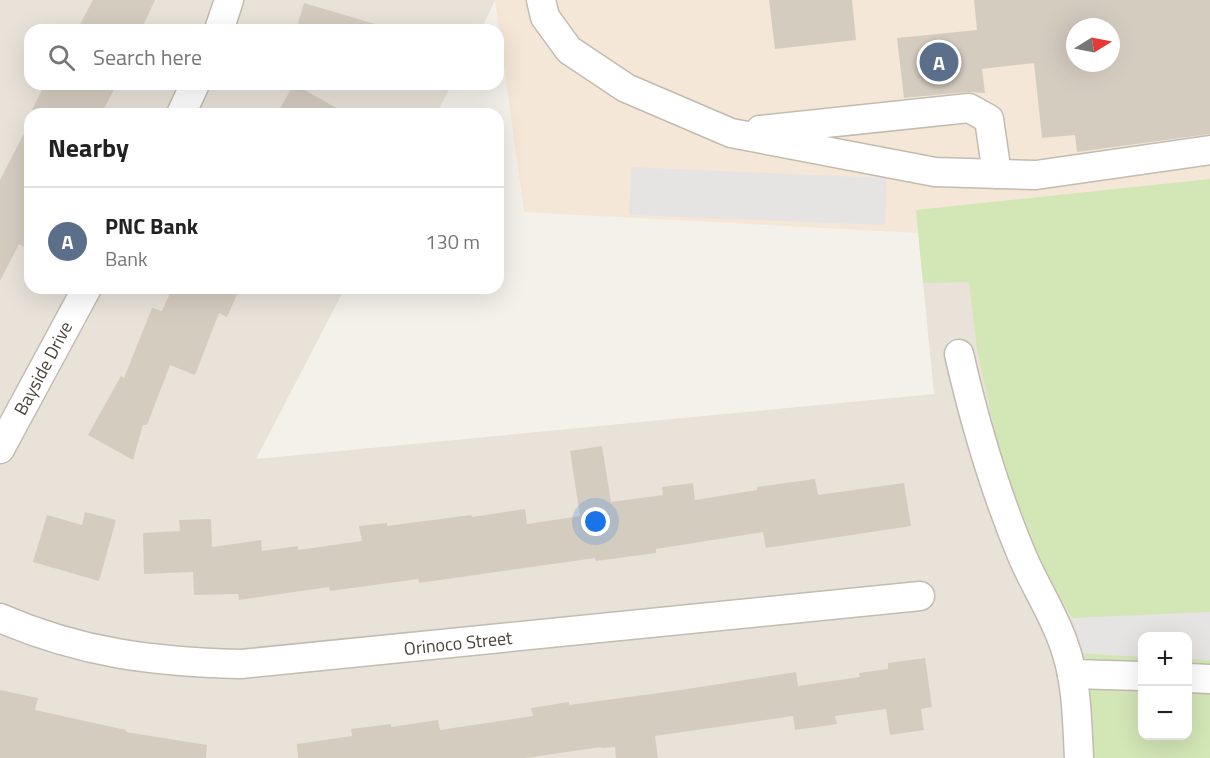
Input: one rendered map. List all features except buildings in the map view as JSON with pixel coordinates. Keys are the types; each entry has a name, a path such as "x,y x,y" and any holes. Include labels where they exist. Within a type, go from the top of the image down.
{"street":[{"path":"221,24 229,0"},
{"path":"541,0 545,17 569,50 626,88 731,133 934,172 1036,175 1210,150"},
{"path":"184,108 192,90"},
{"path":"731,133 969,108 989,119 997,174"},
{"name":"Bayside Drive","path":"0,449 84,294"},
{"path":"959,354 975,424 998,494 1023,559 1064,645 1072,674 1079,756"},
{"name":"Orinoco Street","path":"0,618 73,644 126,656 183,663 241,664 920,596"},
{"path":"1072,674 1138,676"},
{"path":"1192,678 1210,679"}],"shaded area":[{"path":"0,0 495,0 484,24 24,24 24,90 449,90 439,108 24,108 24,294 342,294 256,459 934,394 916,210 1210,179 1210,758 0,758"},
{"path":"495,0 1210,0 1210,179 916,210 918,233 524,212 504,66 504,24 498,24"},
{"path":"631,167 887,178 885,225 629,215"},
{"path":"1210,612 1210,660 1192,659 1192,632 1138,632 1138,657 1077,653 1072,618"}],"green space":[{"path":"1210,179 1210,758 1089,758 1072,618 1039,560 1003,468 977,349 969,282 923,283 916,210"}],"place":[{"name":"PNC Bank","path":"939,62"}]}
